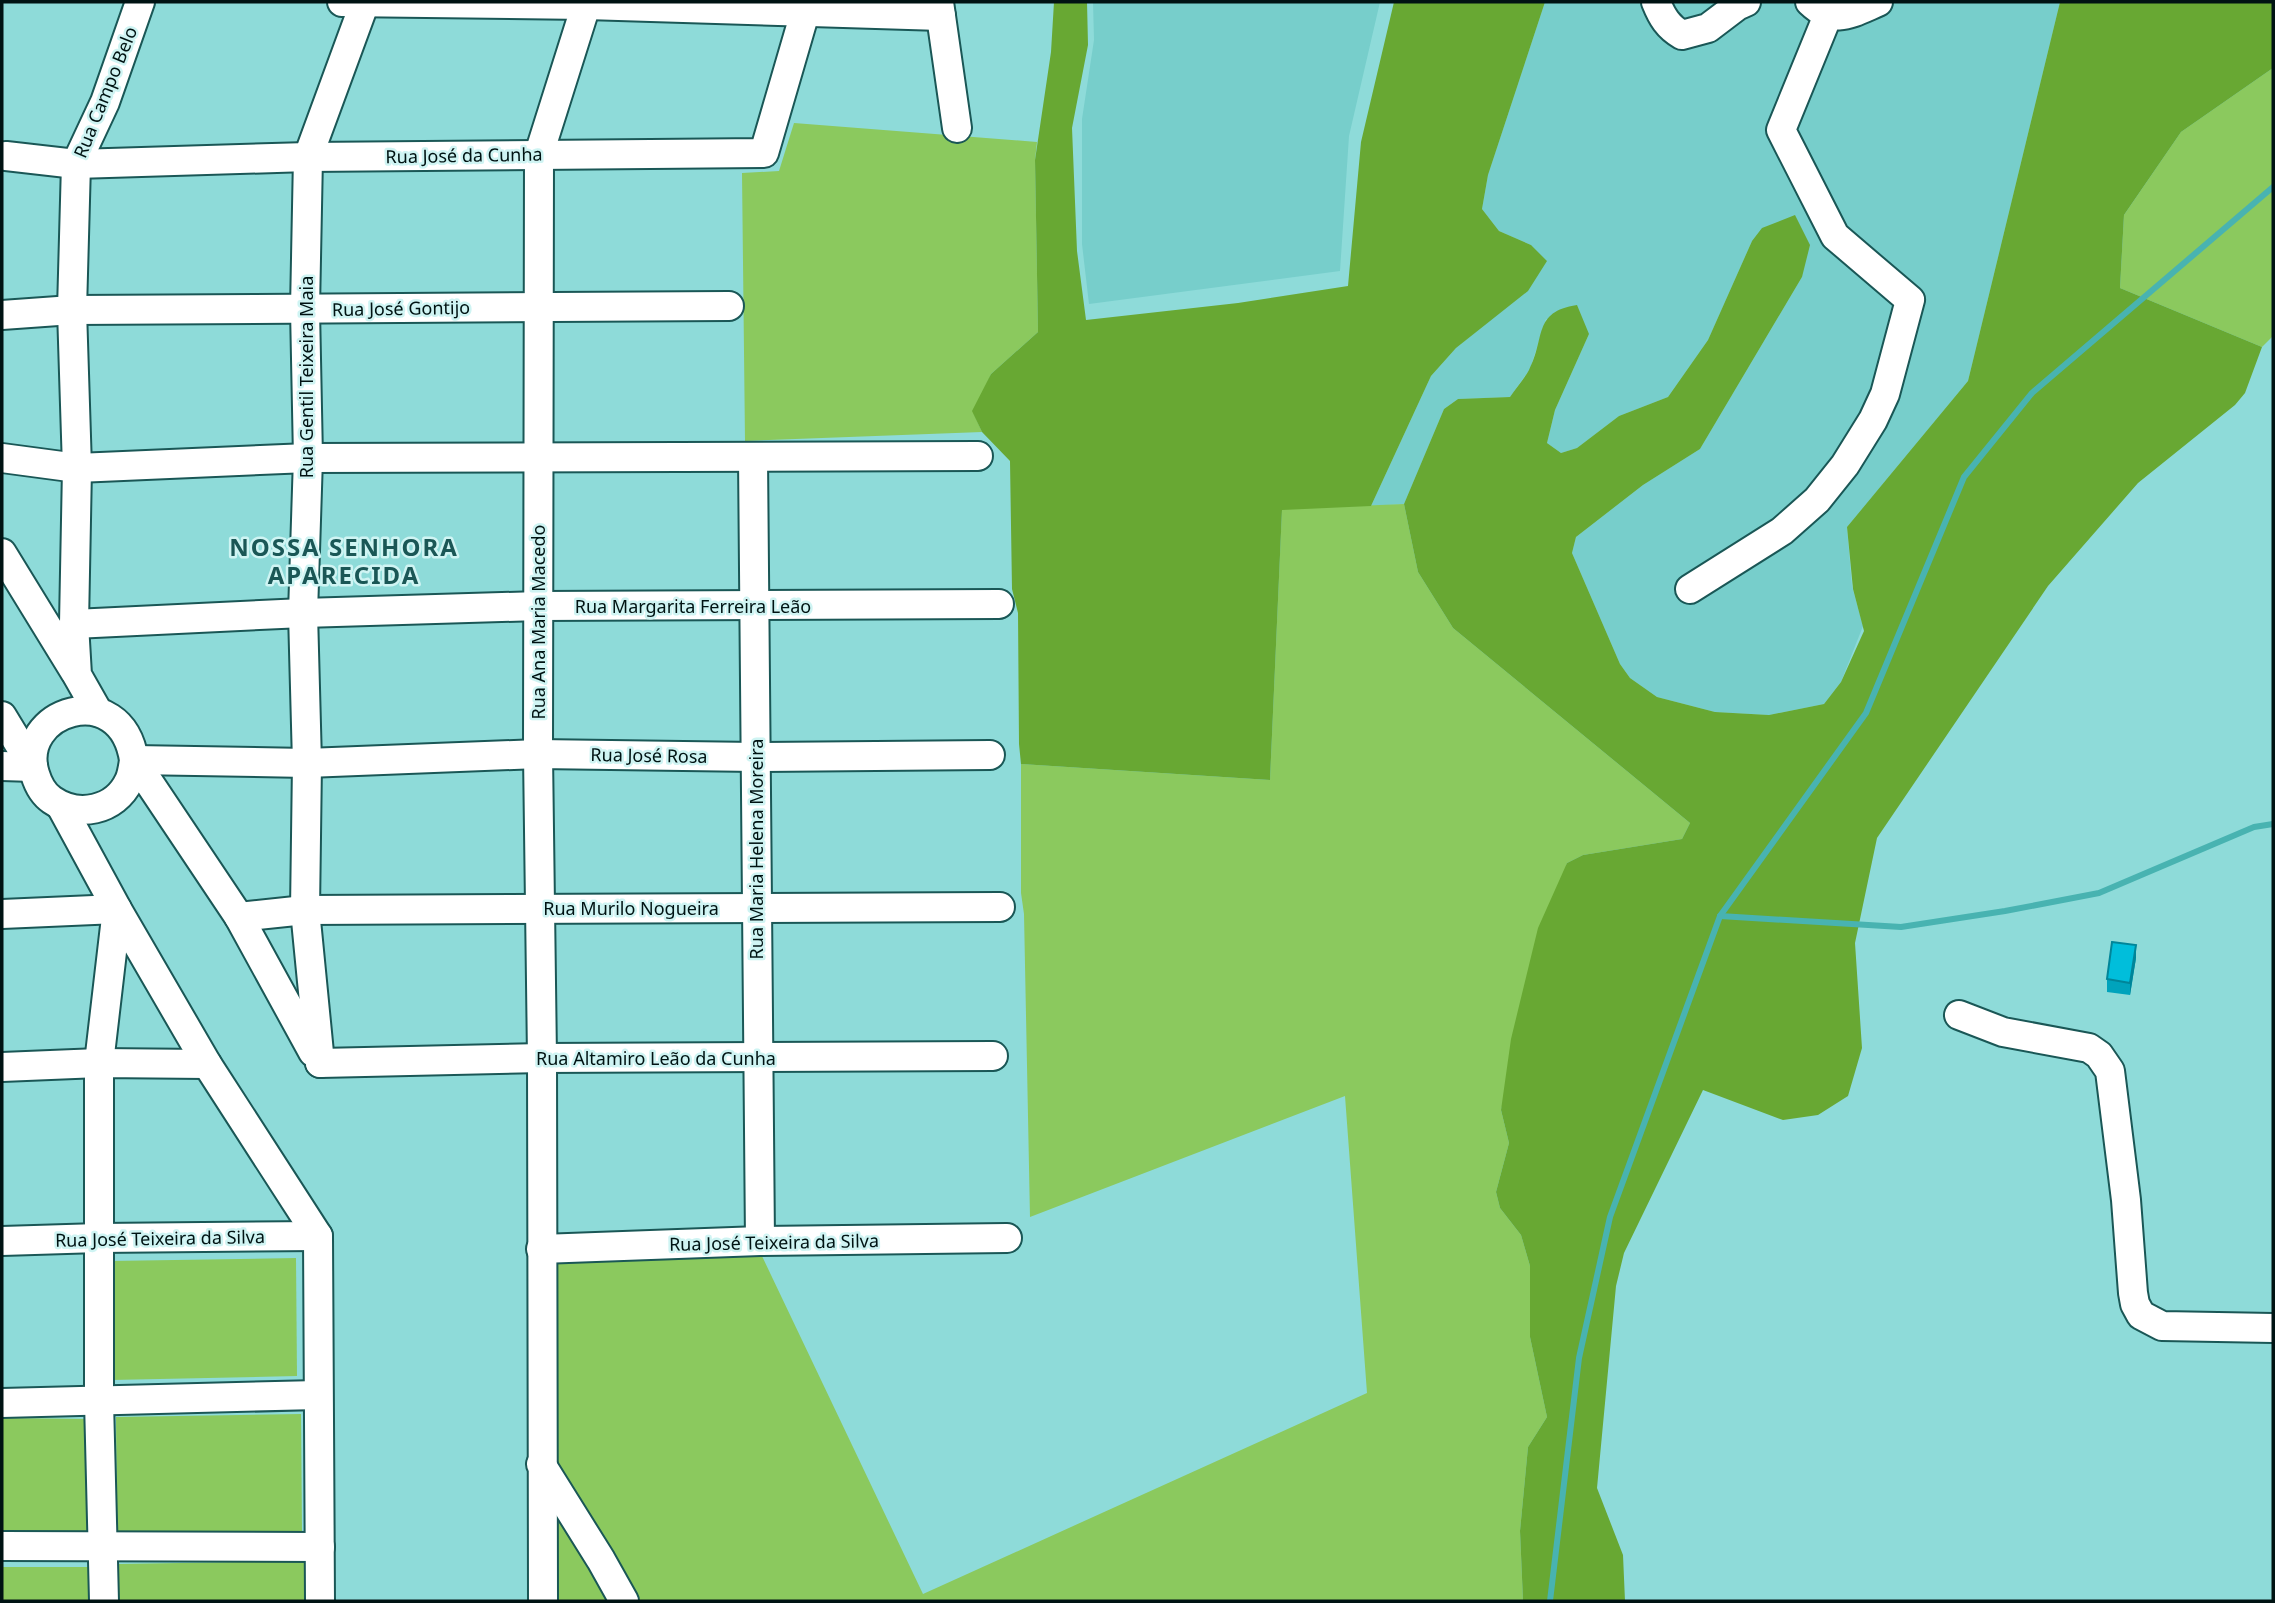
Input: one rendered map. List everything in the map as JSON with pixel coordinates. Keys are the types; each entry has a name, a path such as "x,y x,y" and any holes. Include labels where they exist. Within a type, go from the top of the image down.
{"street":[{"name":"Rua Campo Belo","path":"77,675 74,624 77,468 72,310 76,164 105,102 140,2"},
{"path":"357,2 940,9 957,128"},
{"name":"Rua Gentil Teixeira Maia","path":"320,1063 305,910 307,763 303,613 308,458 305,309 308,156 357,2"},
{"path":"1656,2 1663,19 1682,35 1708,28 1746,2"},
{"path":"1690,589 1782,531 1817,500 1845,465 1873,420 1885,394 1910,300 1835,236 1781,130 1819,8 1848,13 1878,2"},
{"name":"Rua Ana Maria Macedo","path":"543,1601 537,307 540,154 587,3"},
{"name":"Rua José da Cunha","path":"6,156 76,164 308,156 764,153 806,7"},
{"name":"Rua José Gontijo","path":"2,315 72,310 729,306"},
{"path":"2,458 77,468 308,458 978,456"},
{"name":"Rua Maria Helena Moreira","path":"753,457 760,1241"},
{"path":"2,553 98,712"},
{"name":"Rua Margarita Ferreira Leão","path":"74,624 303,613 539,606 999,604"},
{"path":"2,716 33,767 43,790 61,806 81,811 101,808 118,797 130,780 134,760 131,744 124,730 112,719 98,712 83,710 69,712 51,723 37,739 33,767"},
{"name":"Rua José Rosa","path":"134,760 307,763 538,754 756,757 990,755"},
{"path":"134,760 239,917 320,1063"},
{"path":"2,766 33,767"},
{"path":"61,806 207,1064 318,1236 320,1601"},
{"name":"Rua Murilo Nogueira","path":"239,917 305,910 1000,907"},
{"path":"2,914 117,909"},
{"path":"104,1601 99,1401 99,1063 117,909"},
{"path":"1959,1015 2003,1032 2089,1048 2099,1055 2110,1071 2126,1200 2133,1293 2141,1315 2162,1326 2273,1328"},
{"name":"Rua Altamiro Leão da Cunha","path":"320,1063 542,1058 993,1056"},
{"path":"2,1067 99,1063 207,1064"},
{"name":"Rua José Teixeira da Silva","path":"2,1241 318,1236"},
{"name":"Rua José Teixeira da Silva","path":"541,1249 760,1241 1007,1238"},
{"path":"2,1403 318,1395"},
{"path":"541,1464 624,1601"},
{"path":"2,1546 320,1547"}],"shaded area":[{"path":"1093,2 1380,2 1349,136 1340,271 1089,304 1082,244 1082,119 1094,40"},
{"path":"1545,2 2060,2 1968,381 1847,527 1852,586 1863,626 1841,682 1824,704 1769,715 1715,712 1657,697 1630,678 1620,664 1572,553 1576,537 1643,485 1700,449 1802,277 1752,241 1708,340 1668,397 1619,416 1577,448 1561,453 1547,443 1555,410 1589,334 1546,319 1530,369 1510,397 1458,399 1444,409 1404,504 1371,506 1431,376 1456,348 1491,319 1531,245 1499,231 1482,209 1488,175"}],"green space":[{"path":"1054,2 1087,2 1088,45 1072,128 1077,251 1086,320 1238,303 1348,286 1361,142 1394,2 1545,2 1488,175 1482,209 1499,231 1531,245 1547,261 1528,291 1456,348 1431,376 1371,506 1282,510 1270,780 1021,764 1018,613 1012,589 1010,461 982,432 972,411 991,374 1038,332 1035,160 1051,52"},
{"path":"2060,2 2273,2 2273,68 2181,132 2124,215 2120,288 2262,347 2245,393 2235,405 2138,483 2048,586 1877,838 1855,943 1862,1048 1848,1096 1818,1115 1783,1120 1703,1090 1624,1253 1616,1286 1597,1488 1623,1555 1625,1601 1523,1601 1520,1531 1528,1447 1547,1417 1530,1337 1530,1266 1521,1235 1500,1208 1496,1192 1509,1143 1501,1110 1511,1039 1538,928 1567,863 1583,855 1682,839 1690,823 1453,628 1418,572 1404,504 1444,409 1458,399 1510,397 1529,370 1542,328 1553,314 1563,308 1577,305 1589,334 1555,410 1547,443 1561,453 1577,448 1619,416 1668,397 1708,340 1752,241 1762,228 1795,215 1810,245 1802,277 1700,449 1643,485 1576,537 1572,553 1620,664 1630,678 1657,697 1715,712 1769,715 1824,704 1841,682 1864,631 1853,589 1847,527 1968,381"},
{"path":"2273,68 2273,336 2262,347 2120,288 2124,215 2181,132"},
{"path":"794,123 1037,142 1038,332 991,374 974,414 982,432 745,441 742,173 779,171"},
{"path":"1404,504 1418,572 1453,628 1690,823 1682,839 1583,855 1567,863 1501,1110 1509,1143 1496,1192 1500,1208 1521,1235 1530,1266 1530,1337 1547,1417 1528,1447 1520,1531 1523,1601 634,1601 549,1462 553,1255 761,1254 923,1594 1367,1393 1345,1096 1030,1217 1024,914 1021,893 1021,764 1270,780 1282,509"},
{"path":"296,1258 297,1376 111,1380 110,1261"},
{"path":"301,1414 302,1532 117,1535 116,1417"},
{"path":"2,1418 91,1419 90,1539 2,1539"},
{"path":"546,1481 617,1601 549,1601"},
{"path":"304,1561 305,1601 119,1601 119,1564"},
{"path":"2,1567 93,1567 92,1601 2,1601"}],"building":[{"path":"2112,942 2136,945 2130,983 2107,979"}],"waterway":[{"path":"1550,1601 1579,1358 1610,1217 1720,916 1866,713 1964,477 2032,393 2273,187"},
{"path":"1720,916 1901,927 2005,911 2099,893 2254,827 2273,824"}],"district":[{"name":"NOSSA SENHORA APARECIDA","path":"344,560"}]}
